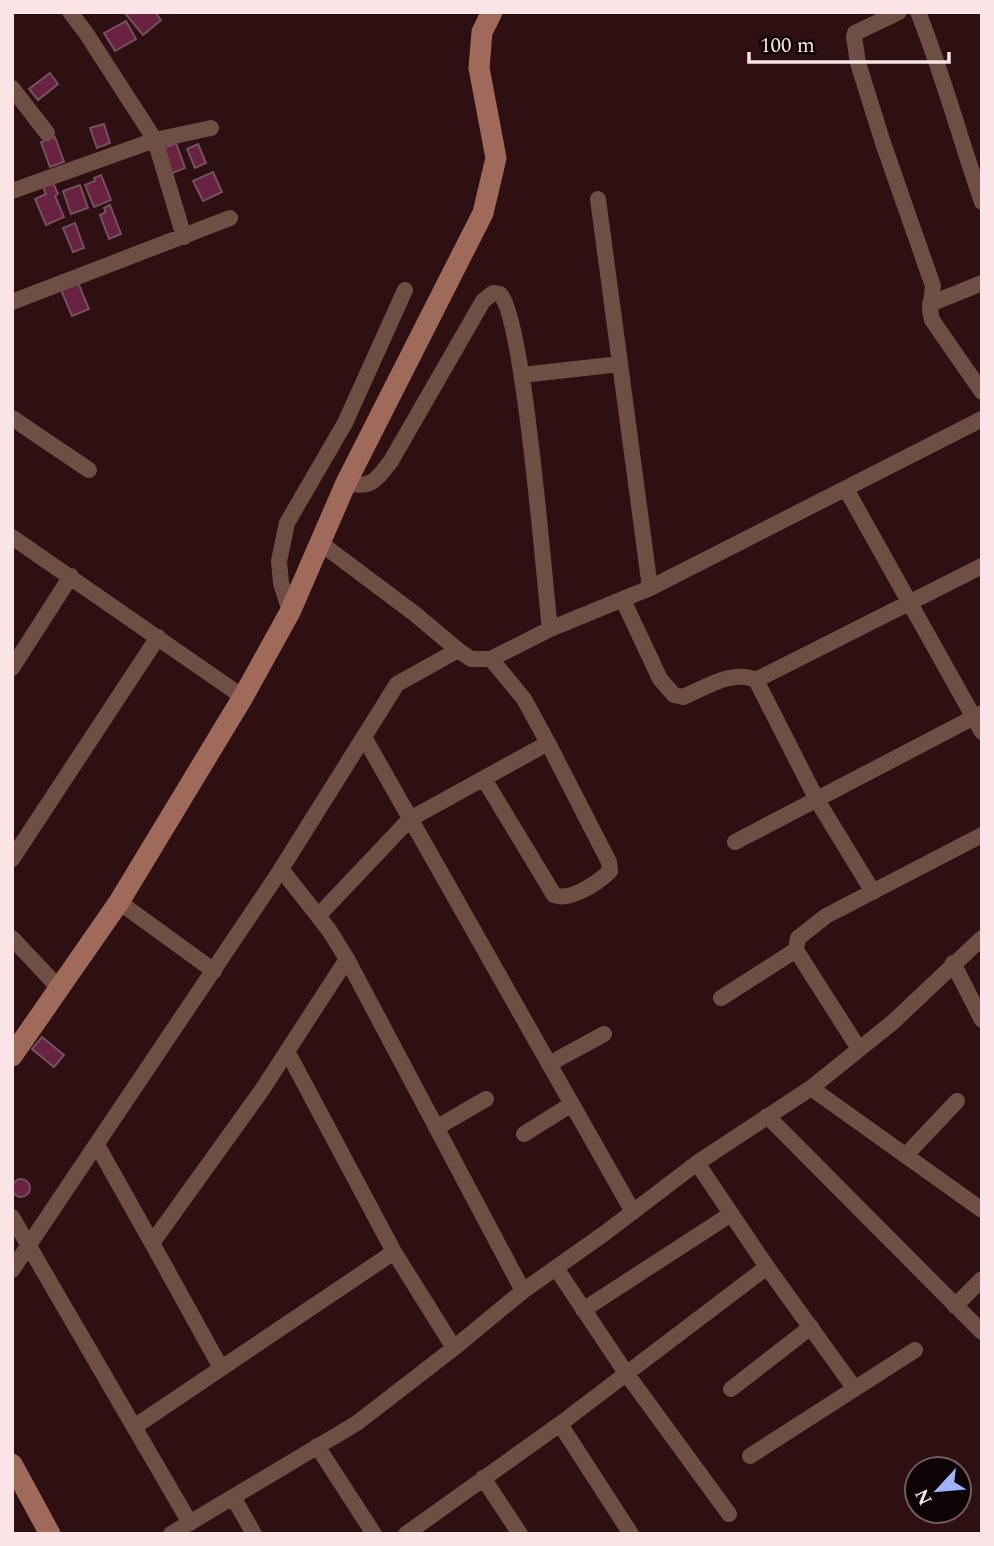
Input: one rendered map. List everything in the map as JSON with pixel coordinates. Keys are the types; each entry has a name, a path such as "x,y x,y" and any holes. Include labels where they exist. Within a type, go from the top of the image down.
{"street":[{"path":"70,12 155,140 184,237"},
{"path":"12,1056 119,902 243,697 290,612 346,482 483,213 496,158 479,68 482,32 492,12"},
{"path":"899,12 859,30 853,37 858,63 933,286 930,304 932,320 982,392"},
{"path":"918,12 948,90 982,202"},
{"path":"12,88 47,133"},
{"path":"12,191 155,140 211,128"},
{"path":"598,199 650,588"},
{"path":"12,302 230,218"},
{"path":"930,304 982,283"},
{"path":"290,612 281,583 279,561 286,523 345,423 405,290"},
{"path":"346,482 368,485 386,468 482,301 493,293 500,294 508,307 522,375 550,628"},
{"path":"522,375 620,364"},
{"path":"12,418 89,470"},
{"path":"319,542 471,659 491,659 550,628 650,588 982,419"},
{"path":"735,842 979,720 846,489"},
{"path":"12,537 243,697"},
{"path":"755,680 982,566"},
{"path":"12,668 71,576"},
{"path":"623,600 660,678 674,695 684,697 736,676 755,680 817,800 873,892"},
{"path":"12,859 158,637"},
{"path":"12,1270 214,971 397,684 458,650"},
{"path":"484,779 554,895 561,898 570,896 610,871 609,862 524,699 491,659"},
{"path":"364,737 633,1212"},
{"path":"318,916 410,820 548,743"},
{"path":"859,1049 796,950 798,938 827,916 982,835"},
{"path":"281,869 347,959 523,1291"},
{"path":"119,902 214,971"},
{"path":"12,937 59,988"},
{"path":"171,1534 357,1423 523,1291 697,1163 811,1088 893,1022 982,938"},
{"path":"721,998 796,950"},
{"path":"152,1243 287,1051 347,959"},
{"path":"953,963 982,1020"},
{"path":"549,1064 604,1034"},
{"path":"287,1051 394,1252 454,1348"},
{"path":"811,1088 982,1210"},
{"path":"436,1128 486,1099"},
{"path":"906,1155 957,1101"},
{"path":"524,1134 572,1104"},
{"path":"767,1116 982,1332"},
{"path":"97,1145 221,1368"},
{"path":"697,1163 767,1267 855,1389"},
{"path":"583,1310 731,1214"},
{"path":"12,1217 190,1523"},
{"path":"134,1427 394,1252"},
{"path":"406,1534 560,1424 767,1267"},
{"path":"556,1268 626,1373 729,1514"},
{"path":"955,1306 982,1279"},
{"path":"731,1389 811,1327"},
{"path":"750,1456 915,1350"},
{"path":"560,1424 631,1534"},
{"path":"317,1446 374,1534"},
{"path":"12,1464 50,1534"},
{"path":"483,1478 520,1534"},
{"path":"233,1497 254,1534"}],"building":[{"path":"124,12 155,12 161,20 143,35"},
{"path":"126,21 136,39 115,51 104,33"},
{"path":"50,73 58,84 38,100 29,89"},
{"path":"104,124 110,143 97,148 90,128"},
{"path":"55,137 64,162 50,167 41,142"},
{"path":"176,143 185,168 170,174 160,150"},
{"path":"198,144 206,163 195,168 187,149"},
{"path":"213,172 222,192 203,201 193,181"},
{"path":"101,175 111,200 94,207 85,185"},
{"path":"53,183 64,217 46,225 35,199 46,194 43,187"},
{"path":"80,185 88,208 71,214 63,191"},
{"path":"110,205 121,234 109,239 100,215 106,212 104,208"},
{"path":"75,223 84,248 73,252 63,228"},
{"path":"78,283 89,309 72,316 61,290"},
{"path":"42,1037 64,1055 54,1067 32,1049"},
{"path":"21,1179 27,1182 30,1188 27,1194 21,1197 15,1194 12,1188 15,1182"}]}
